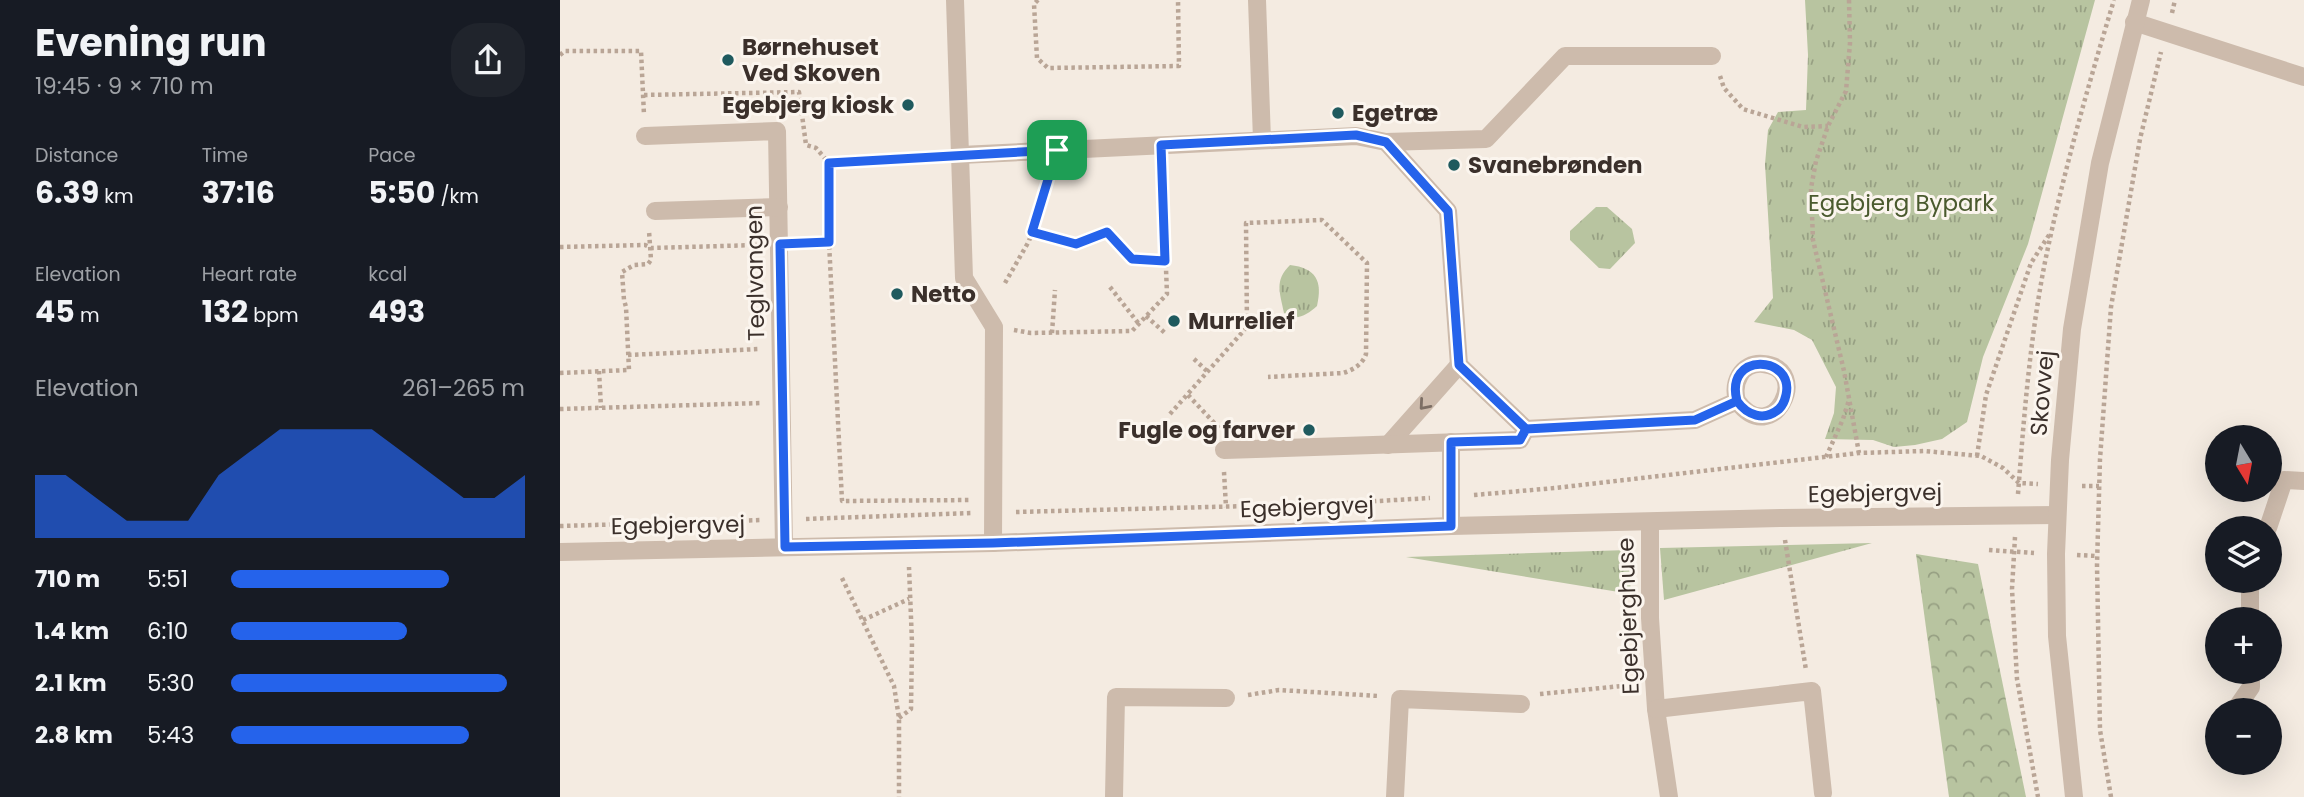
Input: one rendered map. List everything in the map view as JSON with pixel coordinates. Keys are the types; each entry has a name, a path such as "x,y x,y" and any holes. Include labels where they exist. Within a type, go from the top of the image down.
{"street":[{"path":"955,0 964,278 995,327 993,543"},
{"path":"1257,0 1262,140"},
{"name":"Skovvej","path":"2074,797 2057,636 2057,515 2072,329 2101,163 2141,0"},
{"path":"2134,22 2304,78"},
{"path":"961,155 1356,135 1386,142 1486,139 1564,56 1712,56"},
{"name":"Teglvangen","path":"645,136 777,131 785,547"},
{"path":"1386,142 1448,211 1459,365 1526,429 1695,420 1737,401"},
{"path":"655,211 779,207"},
{"path":"1388,445 1459,365"},
{"path":"1224,450 1520,440 1526,429"},
{"path":"1451,442 1451,526"},
{"path":"2272,516 2284,480 2304,481"},
{"name":"Egebjergvej","path":"560,552 993,543 1451,526 2057,515"},
{"name":"Egebjerghuse","path":"1650,522 1650,618 1654,683 1669,797"},
{"path":"1812,691 1823,793"},
{"name":"Egebjerghuse","path":"1656,709 1812,691"},
{"path":"1114,797 1116,697 1226,698"},
{"path":"1395,797 1400,699 1521,705"}],"path":[{"path":"1038,0 1034,4 1037,58 1048,68 1179,66 1178,0"},
{"path":"1849,0 1850,43 1846,91 1828,125 1816,161 1811,188 1813,240 1859,453"},
{"path":"961,155 829,163 829,242 842,501 993,506 1326,504 1555,488 1859,453 1924,451 1978,456 2003,468 2019,483 2026,392 2045,264 2066,173 2114,0"},
{"path":"2111,797 2100,730 2097,565 2102,417 2110,307 2140,139 2175,0"},
{"path":"560,55 565,51 641,51 645,136"},
{"path":"1712,56 1724,88 1743,109 1803,127 1828,125"},
{"path":"995,327 1052,333 1132,331 1167,294 1161,145"},
{"path":"1005,283 1032,232 1057,150"},
{"path":"560,373 629,370 622,272 634,265 648,264 651,260 648,214 655,211"},
{"path":"1170,414 1247,327 1246,223 1322,220 1367,263 1364,360 1343,373 1268,377"},
{"path":"1978,456 1986,395 2006,332 2031,263 2053,228"},
{"path":"1032,232 1076,244 1107,232 1132,259 1165,261"},
{"path":"560,247 645,245 651,248 829,242"},
{"path":"1110,287 1139,324"},
{"path":"1052,333 1055,290"},
{"path":"1146,316 1165,333"},
{"path":"628,355 781,348"},
{"path":"1194,359 1208,372"},
{"path":"599,371 601,408"},
{"path":"1826,457 1849,400"},
{"path":"560,409 782,402"},
{"path":"560,526 783,520 993,506"},
{"path":"1781,518 1804,663 1812,691"},
{"path":"899,718 911,709 909,545"},
{"path":"1989,550 2015,551"},
{"path":"2014,560 2012,589 2017,679 2038,797"},
{"path":"842,578 894,687 899,718 899,797"},
{"path":"863,620 909,599"},
{"path":"1521,705 1529,695 1654,683"},
{"path":"1226,698 1279,690 1363,694 1400,699"}],"green space":[{"name":"Egebjerg Bypark","path":"1805,0 2095,0 2028,244 1983,357 1967,422 1942,439 1894,447 1873,440 1825,439 1834,413 1836,387 1812,340 1794,330 1754,322 1773,298 1765,164 1768,130 1778,112 1806,110 1808,55"},
{"path":"1596,207 1607,207 1632,229 1635,243 1610,269 1599,268 1570,240 1570,231"},
{"path":"1290,265 1312,273 1319,289 1317,306 1305,315 1297,317 1284,313 1280,293 1282,276"},
{"path":"1872,543 1664,600 1660,548"},
{"path":"1628,550 1631,594 1406,557"},
{"path":"1916,554 1978,564 2026,797 1949,797"}],"place":[{"name":"Børnehuset Ved Skoven","path":"728,60"},
{"name":"Egebjerg kiosk","path":"908,105"},
{"name":"Egetræ","path":"1338,113"},
{"name":"Svanebrønden","path":"1454,165"},
{"name":"Netto","path":"897,294"},
{"name":"Murrelief","path":"1174,321"},
{"name":"Fugle og farver","path":"1309,430"}],"route":[{"path":"1057,150 829,163 829,242 780,244 785,547 993,543 1451,526 1451,442 1520,440 1526,429 1695,420 1737,401 1743,410 1762,416 1772,414 1786,398 1785,378 1779,370 1759,363 1741,372 1734,391 1737,401 1695,420 1610,424 1526,429 1459,365 1448,211 1386,142 1356,135 1161,145 1165,261 1132,259 1107,232 1076,244 1032,232 1057,150"}]}
